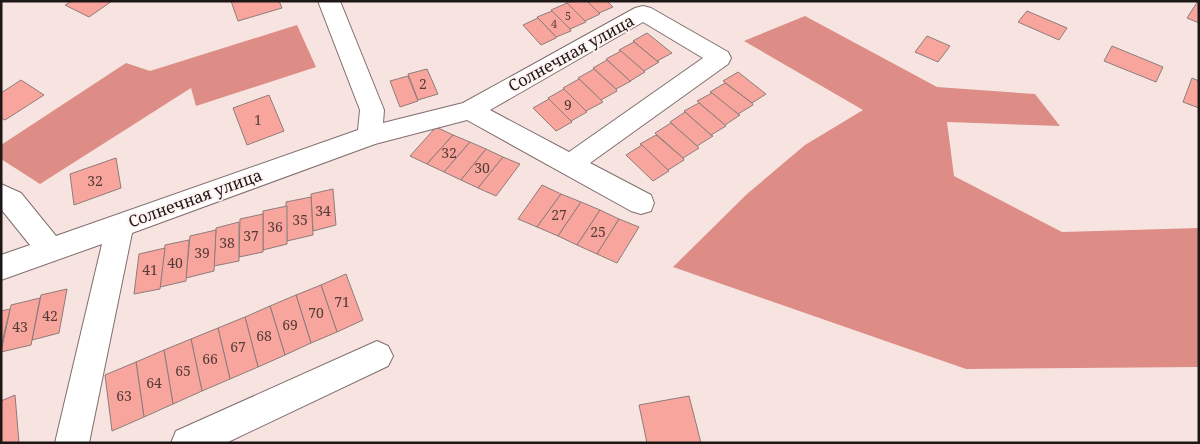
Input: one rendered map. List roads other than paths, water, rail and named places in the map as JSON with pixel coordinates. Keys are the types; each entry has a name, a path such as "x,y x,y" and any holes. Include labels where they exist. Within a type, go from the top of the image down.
{"street":[{"path":"329,2 372,110 370,136"},
{"name":"Солнечная улица","path":"1,268 370,136 470,110 643,13 720,58 570,164"},
{"path":"470,110 642,203"},
{"path":"1,194 11,201 50,250"},
{"name":"Солнечная улица","path":"72,443 120,224"},
{"path":"188,443 377,356"}]}
